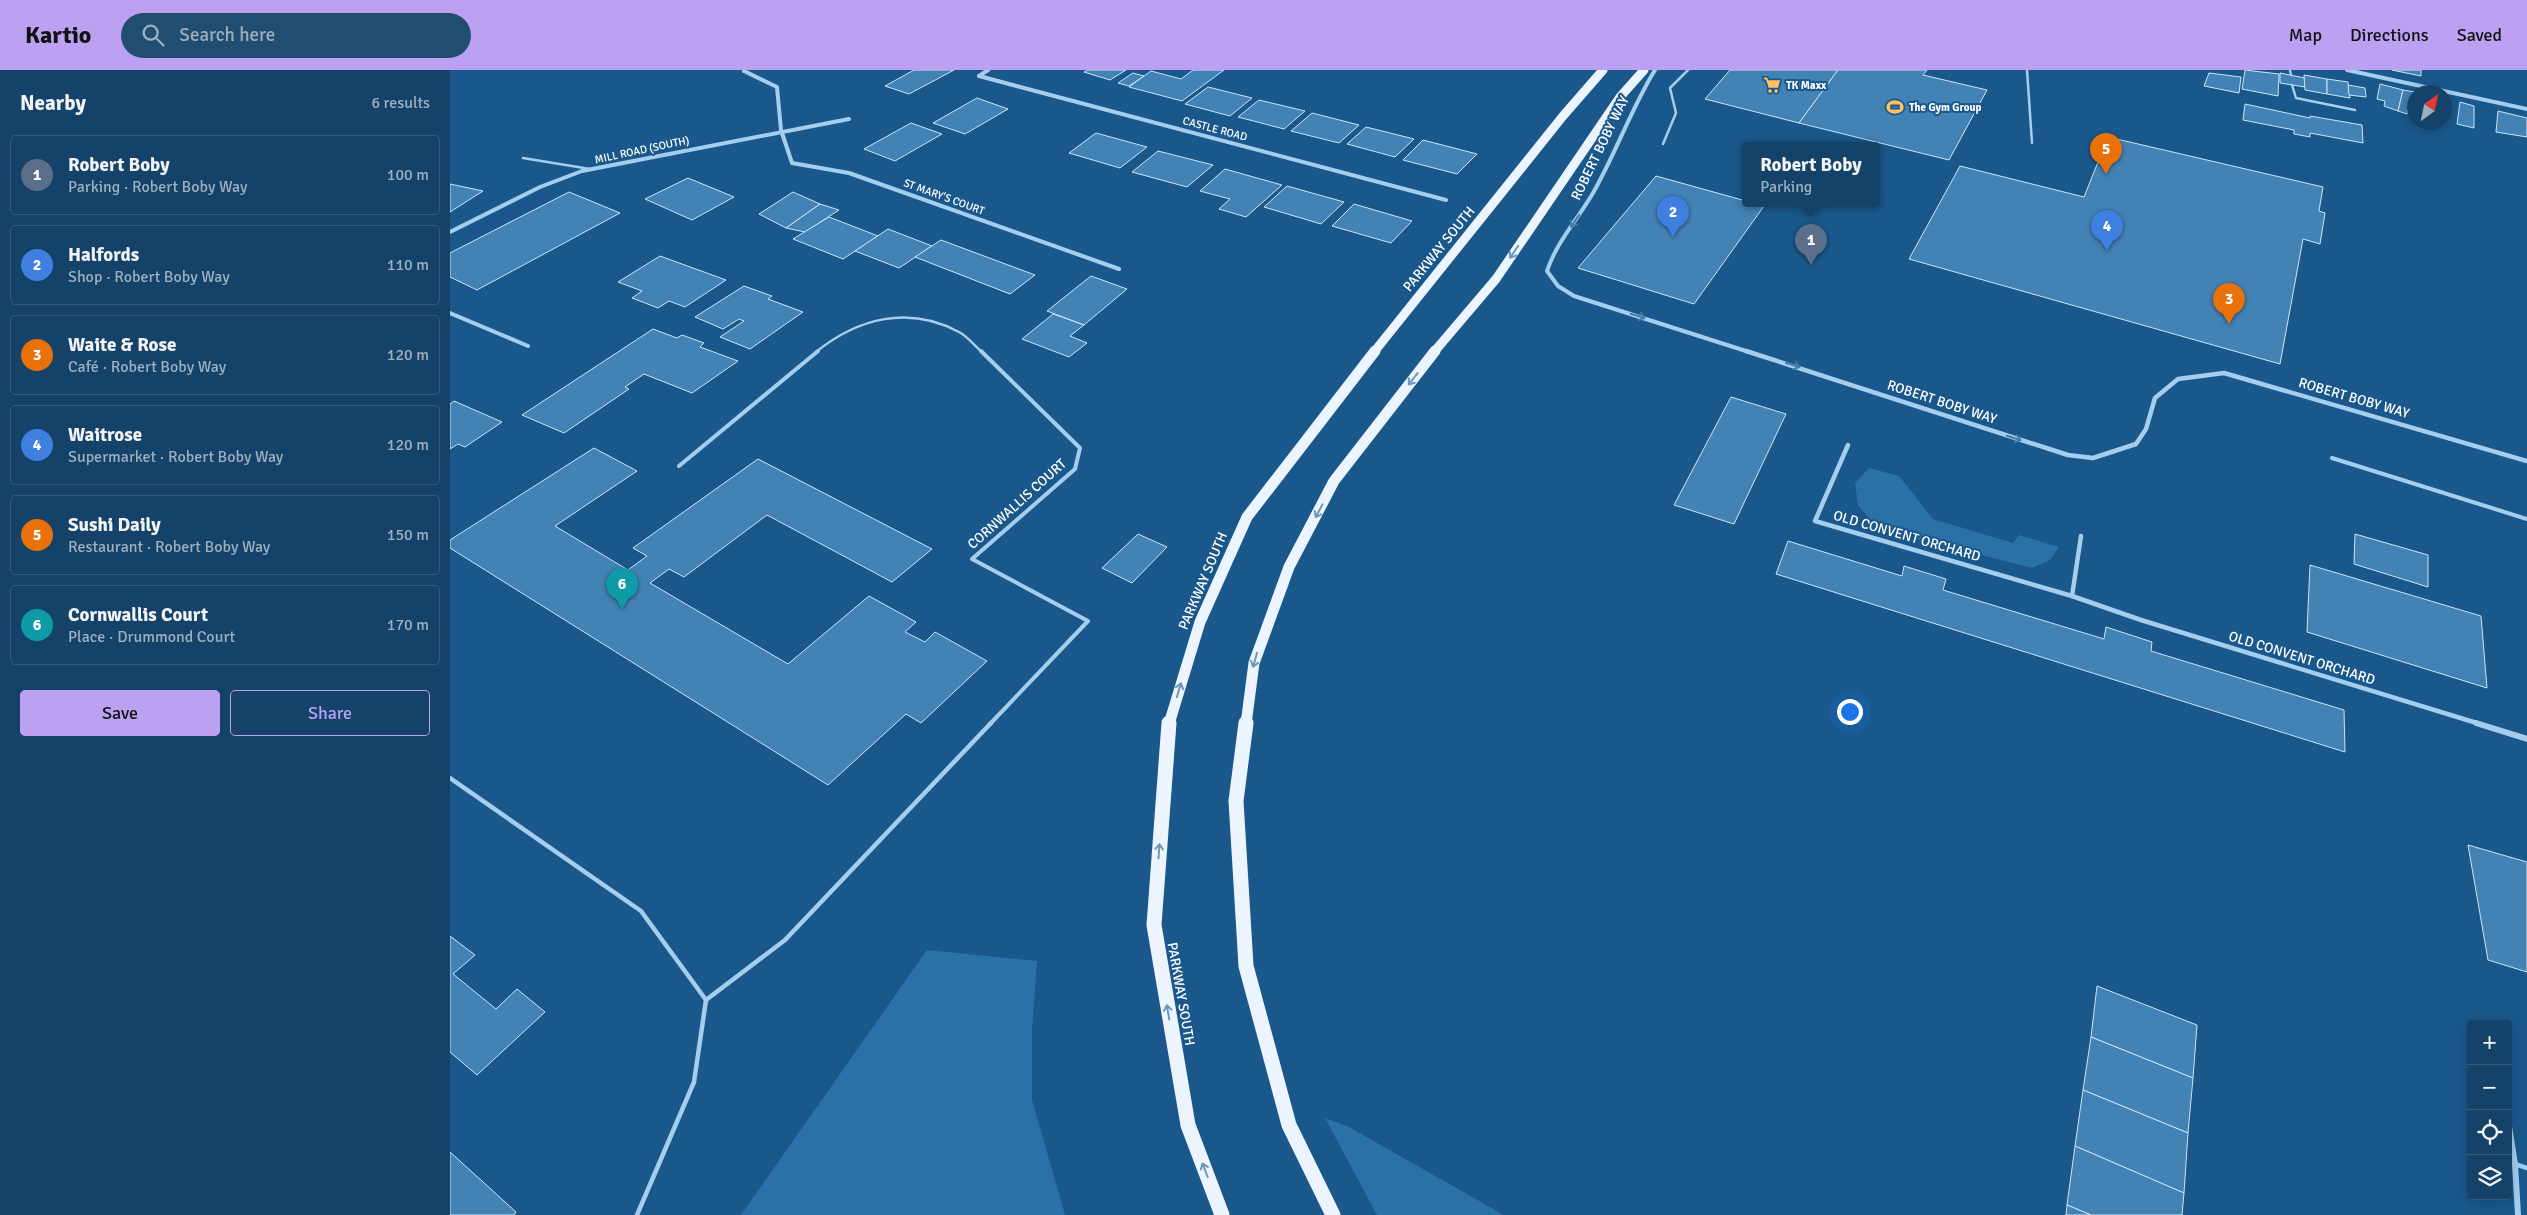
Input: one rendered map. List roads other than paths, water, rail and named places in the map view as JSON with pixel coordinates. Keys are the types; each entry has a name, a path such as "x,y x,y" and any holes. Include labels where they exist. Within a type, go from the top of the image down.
{"main road":[{"name":"PARKWAY SOUTH","path":"1222,1215 1188,1125 1154,925 1167,732 1200,622 1247,517 1326,414 1557,124 1603,70"},
{"path":"1333,1215 1289,1125 1246,966 1236,801 1254,663 1288,567 1334,481 1451,330 1496,279 1620,97 1644,70"}],"street":[{"name":"CASTLE ROAD","path":"988,70 978,76 1446,200"},
{"name":"ROBERT BOBY WAY","path":"1655,70 1639,94 1594,192 1550,257 1547,271 1558,286 1574,296 2068,455 2093,458 2114,453 2136,444 2146,429 2155,398 2178,379 2224,373 2527,461"},
{"path":"2347,70 2527,109"},
{"path":"744,71 777,87 781,130"},
{"name":"MILL ROAD (SOUTH)","path":"450,232 540,187 593,169 781,130 849,119"},
{"name":"ST MARY'S COURT","path":"781,130 792,163 849,173 1119,269"},
{"path":"450,313 528,346"},
{"name":"OLD CONVENT ORCHARD","path":"1848,444 1815,522 2072,596 2141,620 2527,740"},
{"path":"2072,596 2081,536"},
{"path":"2512,1145 2518,1215"}],"lane":[{"path":"1663,144 1676,113 1670,88 1688,70"},
{"path":"2027,70 2032,143"},
{"path":"2290,70 2291,75"},
{"path":"2292,85 2293,94 2296,98 2355,110"},
{"path":"523,158 593,169"},
{"name":"CORNWALLIS COURT","path":"679,466 836,336 873,320 917,317 960,332 1036,403 1080,448 1075,469 972,559 1088,621 785,940 706,1000"},
{"path":"2332,458 2527,519"},
{"path":"450,778 641,911 706,1000 694,1082 637,1215"},
{"path":"2515,1164 2527,1168"}],"place":[{"name":"TK Maxx","path":"1772,85"},
{"name":"The Gym Group","path":"1895,107"},
{"name":"Sushi Daily","path":"2106,174"},
{"name":"Halfords","path":"1673,237"},
{"name":"Waitrose","path":"2107,251"},
{"name":"Robert Boby","path":"1811,265"},
{"name":"Waite & Rose","path":"2229,324"},
{"name":"Cornwallis Court","path":"622,609"}]}
